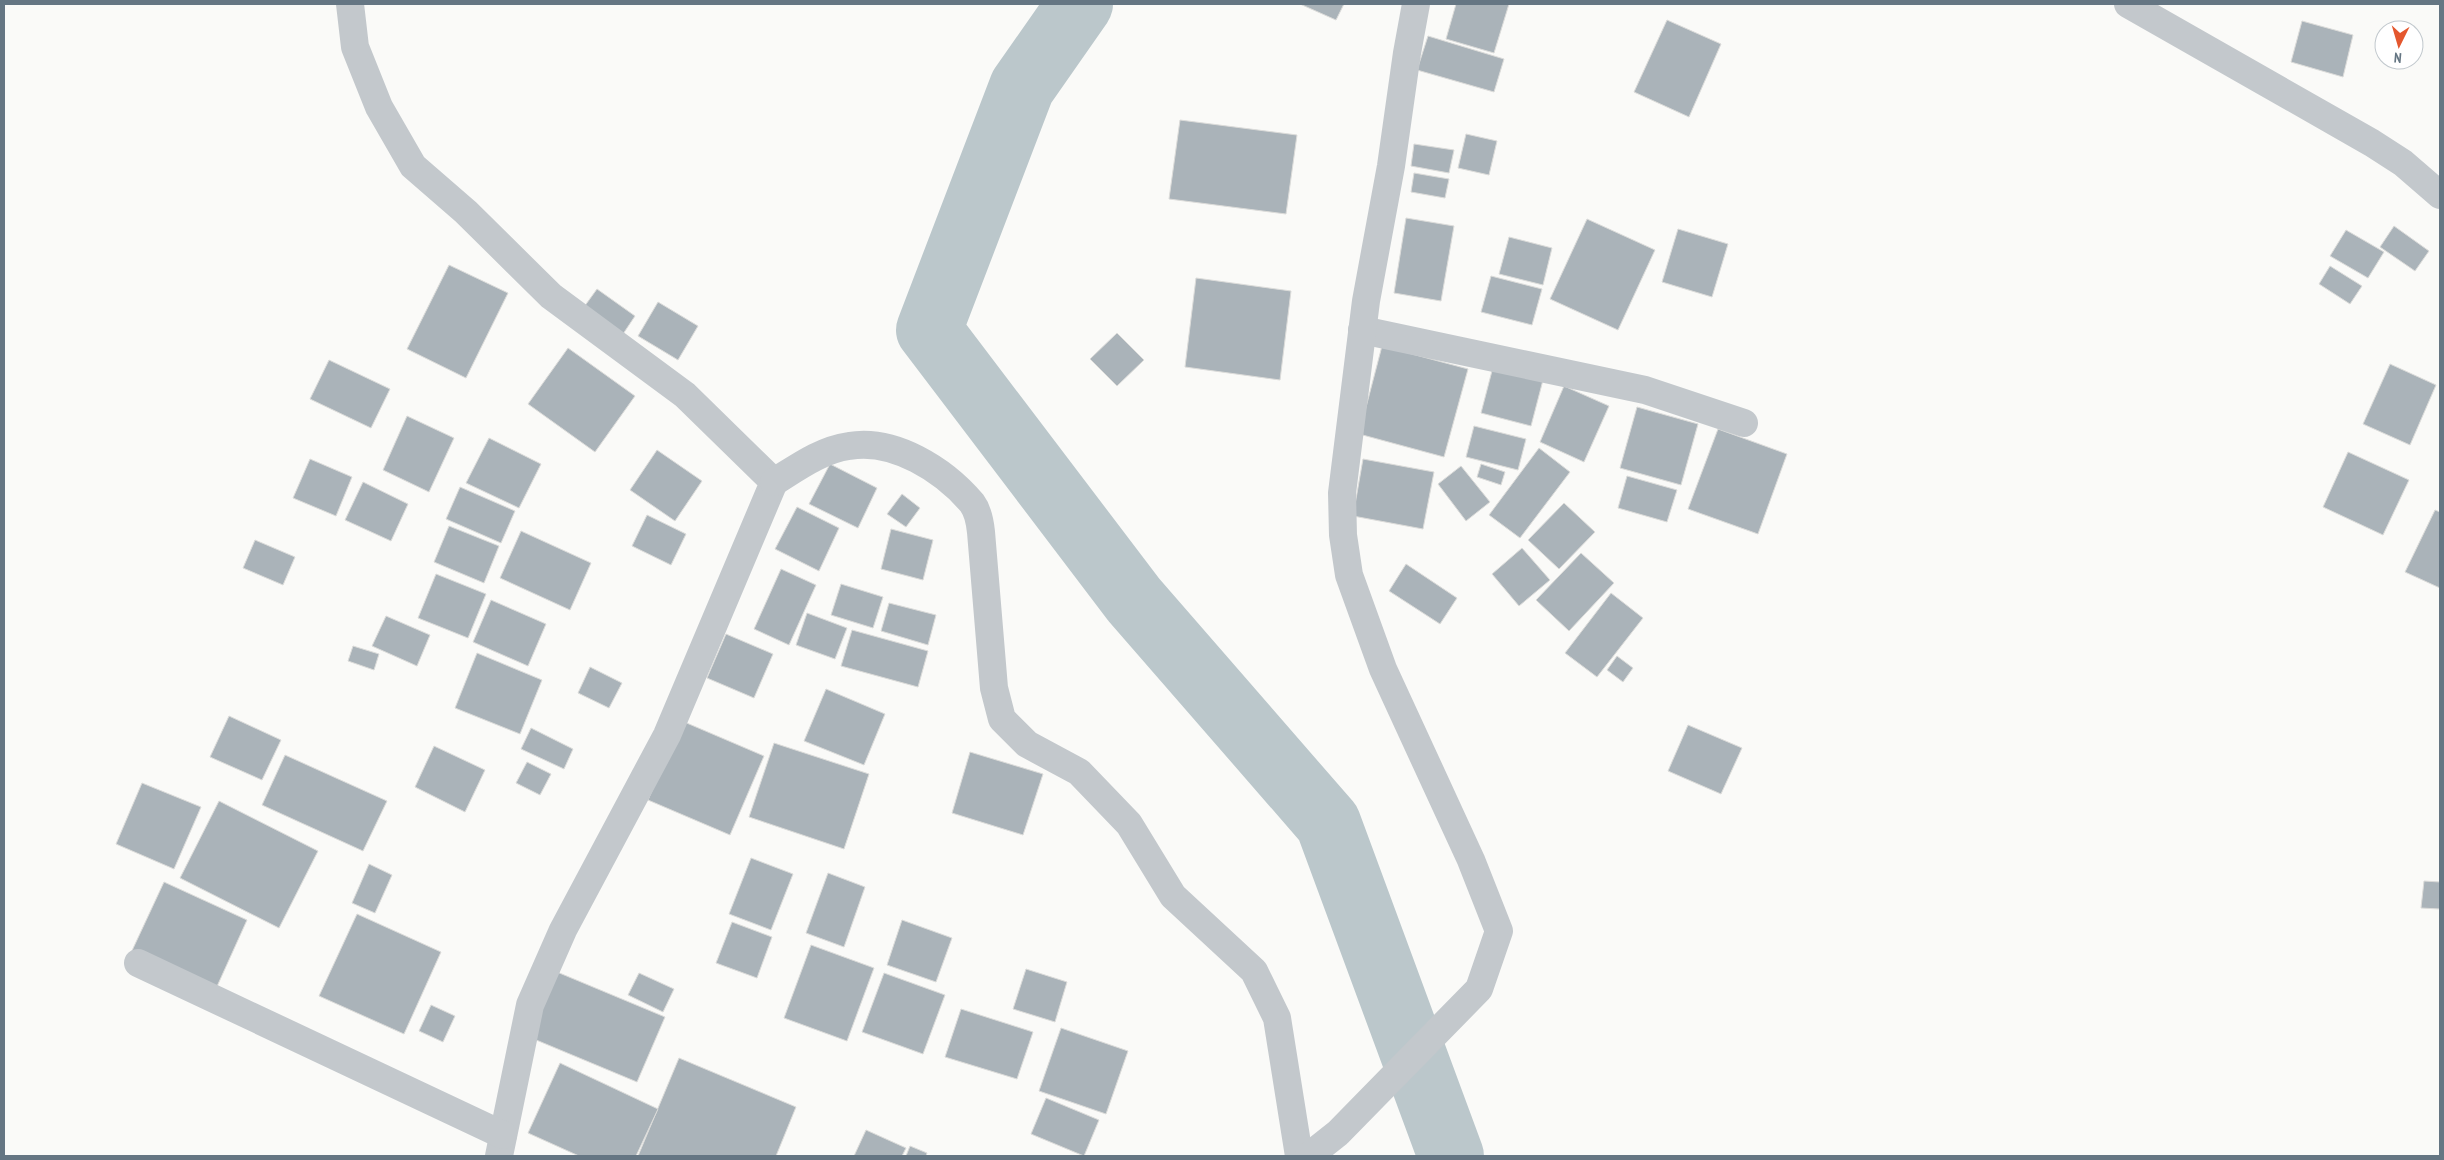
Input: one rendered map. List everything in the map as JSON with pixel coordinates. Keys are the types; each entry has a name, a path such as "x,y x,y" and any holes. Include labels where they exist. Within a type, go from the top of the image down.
{"street":[{"path":"350,4 355,47 379,106 413,166 466,212 551,296 684,395 774,482"},
{"path":"1309,1156 1338,1133 1479,989 1499,931 1471,860 1382,669 1349,575 1343,535 1342,493 1362,330 1416,4"},
{"path":"2128,4 2372,143 2402,163 2440,195"},
{"path":"1362,330 1646,390 1744,424"},
{"path":"138,963 501,1146 530,1005 563,930 666,735 774,482 814,457 849,446 872,445 894,448 935,469 972,504 979,517 994,688 1002,719 1027,744 1079,772 1085,778 1129,824 1173,896 1254,971 1277,1018 1300,1156"}],"building":[{"path":"1300,4 1344,4 1336,20"},
{"path":"1456,4 1509,4 1494,53 1446,39"},
{"path":"1667,20 1721,44 1689,117 1634,92"},
{"path":"2302,21 2353,35 2343,77 2291,62"},
{"path":"1428,36 1504,59 1494,92 1417,70"},
{"path":"1180,120 1297,135 1286,214 1169,199"},
{"path":"1466,134 1497,141 1489,175 1458,168"},
{"path":"1414,144 1454,150 1449,173 1411,166"},
{"path":"1414,173 1449,179 1445,198 1411,192"},
{"path":"1406,218 1454,226 1441,301 1394,293"},
{"path":"1587,219 1655,250 1618,330 1550,299"},
{"path":"2394,226 2429,251 2415,271 2380,247"},
{"path":"1678,229 1728,244 1712,297 1662,282"},
{"path":"2346,230 2384,252 2368,278 2330,256"},
{"path":"1509,237 1552,248 1543,285 1499,274"},
{"path":"449,265 508,293 466,378 407,349"},
{"path":"2330,266 2362,286 2350,304 2319,284"},
{"path":"1491,276 1542,289 1532,325 1481,312"},
{"path":"1196,278 1291,291 1280,380 1185,367"},
{"path":"597,289 635,316 623,334 584,307"},
{"path":"658,302 698,326 678,360 638,336"},
{"path":"1117,333 1144,360 1117,386 1090,359"},
{"path":"1382,346 1468,369 1444,457 1359,434"},
{"path":"568,348 635,396 595,452 528,404"},
{"path":"329,360 390,389 371,428 310,399"},
{"path":"2390,364 2436,385 2410,445 2363,424"},
{"path":"1493,367 1543,380 1531,426 1481,413"},
{"path":"1564,386 1609,406 1584,462 1540,442"},
{"path":"1637,407 1698,424 1681,485 1620,468"},
{"path":"407,416 454,438 429,492 383,470"},
{"path":"1474,426 1526,439 1518,470 1466,457"},
{"path":"1718,429 1787,454 1758,534 1688,509"},
{"path":"489,438 541,464 519,508 466,483"},
{"path":"1539,448 1570,472 1520,538 1489,515"},
{"path":"657,450 702,481 675,521 630,490"},
{"path":"2348,452 2409,480 2383,535 2323,507"},
{"path":"310,459 352,477 336,516 293,498"},
{"path":"1363,459 1434,472 1423,529 1353,516"},
{"path":"830,464 877,488 858,528 809,504"},
{"path":"1481,464 1505,472 1501,485 1477,477"},
{"path":"1461,466 1490,502 1466,521 1438,484"},
{"path":"1627,476 1677,490 1667,522 1618,508"},
{"path":"363,482 408,504 391,541 345,520"},
{"path":"460,487 515,511 501,543 446,519"},
{"path":"902,494 920,508 906,527 887,514"},
{"path":"1564,503 1595,532 1559,569 1528,540"},
{"path":"797,507 839,528 819,571 775,549"},
{"path":"2435,510 2440,512 2440,588 2405,572"},
{"path":"647,515 686,534 671,565 632,546"},
{"path":"449,526 499,546 484,583 434,562"},
{"path":"891,529 933,540 923,580 881,569"},
{"path":"521,531 591,563 570,610 500,578"},
{"path":"255,540 295,557 283,585 243,568"},
{"path":"1522,548 1550,580 1519,606 1492,574"},
{"path":"1581,553 1614,583 1569,631 1536,600"},
{"path":"1406,564 1457,598 1440,624 1389,591"},
{"path":"781,569 816,585 789,645 754,629"},
{"path":"436,574 486,594 468,638 418,618"},
{"path":"841,584 883,597 873,628 831,615"},
{"path":"1611,593 1643,618 1597,677 1565,653"},
{"path":"491,600 546,624 528,666 473,642"},
{"path":"889,603 936,615 928,645 881,631"},
{"path":"807,613 847,628 835,659 796,645"},
{"path":"386,616 430,635 417,666 372,646"},
{"path":"852,630 928,651 918,687 841,666"},
{"path":"726,634 773,654 754,698 707,678"},
{"path":"353,646 379,654 374,670 348,661"},
{"path":"477,653 542,680 520,734 455,708"},
{"path":"1617,656 1633,668 1623,682 1607,670"},
{"path":"590,667 622,683 609,708 578,693"},
{"path":"826,689 885,714 864,765 804,741"},
{"path":"229,716 281,740 262,780 210,757"},
{"path":"682,721 764,756 730,835 648,800"},
{"path":"1688,725 1742,748 1721,794 1668,771"},
{"path":"531,728 573,749 564,769 521,749"},
{"path":"774,743 869,774 844,849 749,817"},
{"path":"434,746 485,770 465,812 415,787"},
{"path":"970,752 1043,774 1023,835 952,813"},
{"path":"285,755 387,801 363,851 262,805"},
{"path":"527,762 551,774 540,795 516,783"},
{"path":"142,783 201,807 174,869 116,844"},
{"path":"219,801 318,851 279,928 180,878"},
{"path":"751,858 793,874 771,930 729,914"},
{"path":"369,864 392,875 375,913 352,903"},
{"path":"828,873 865,887 844,947 806,933"},
{"path":"2424,881 2440,882 2440,909 2421,908"},
{"path":"164,882 247,920 214,993 130,955"},
{"path":"357,914 441,952 404,1034 319,996"},
{"path":"902,920 952,938 936,982 887,965"},
{"path":"732,922 772,937 757,978 716,963"},
{"path":"811,945 874,968 847,1041 784,1018"},
{"path":"1026,969 1067,982 1055,1022 1013,1009"},
{"path":"557,972 665,1017 637,1082 529,1037"},
{"path":"639,973 674,989 663,1012 628,995"},
{"path":"884,973 945,995 923,1054 862,1032"},
{"path":"431,1005 455,1016 443,1042 419,1031"},
{"path":"961,1009 1033,1032 1017,1079 945,1057"},
{"path":"1061,1028 1128,1051 1106,1114 1039,1091"},
{"path":"679,1058 796,1107 776,1156 638,1156"},
{"path":"560,1063 658,1109 636,1156 579,1156 528,1133"},
{"path":"1046,1098 1099,1120 1084,1156 1031,1134"},
{"path":"866,1130 906,1148 902,1156 854,1156"},
{"path":"910,1146 927,1153 926,1156 906,1156"}],"waterway":[{"path":"1080,4 1022,87 929,330 1134,600 1328,823 1451,1156"}]}
